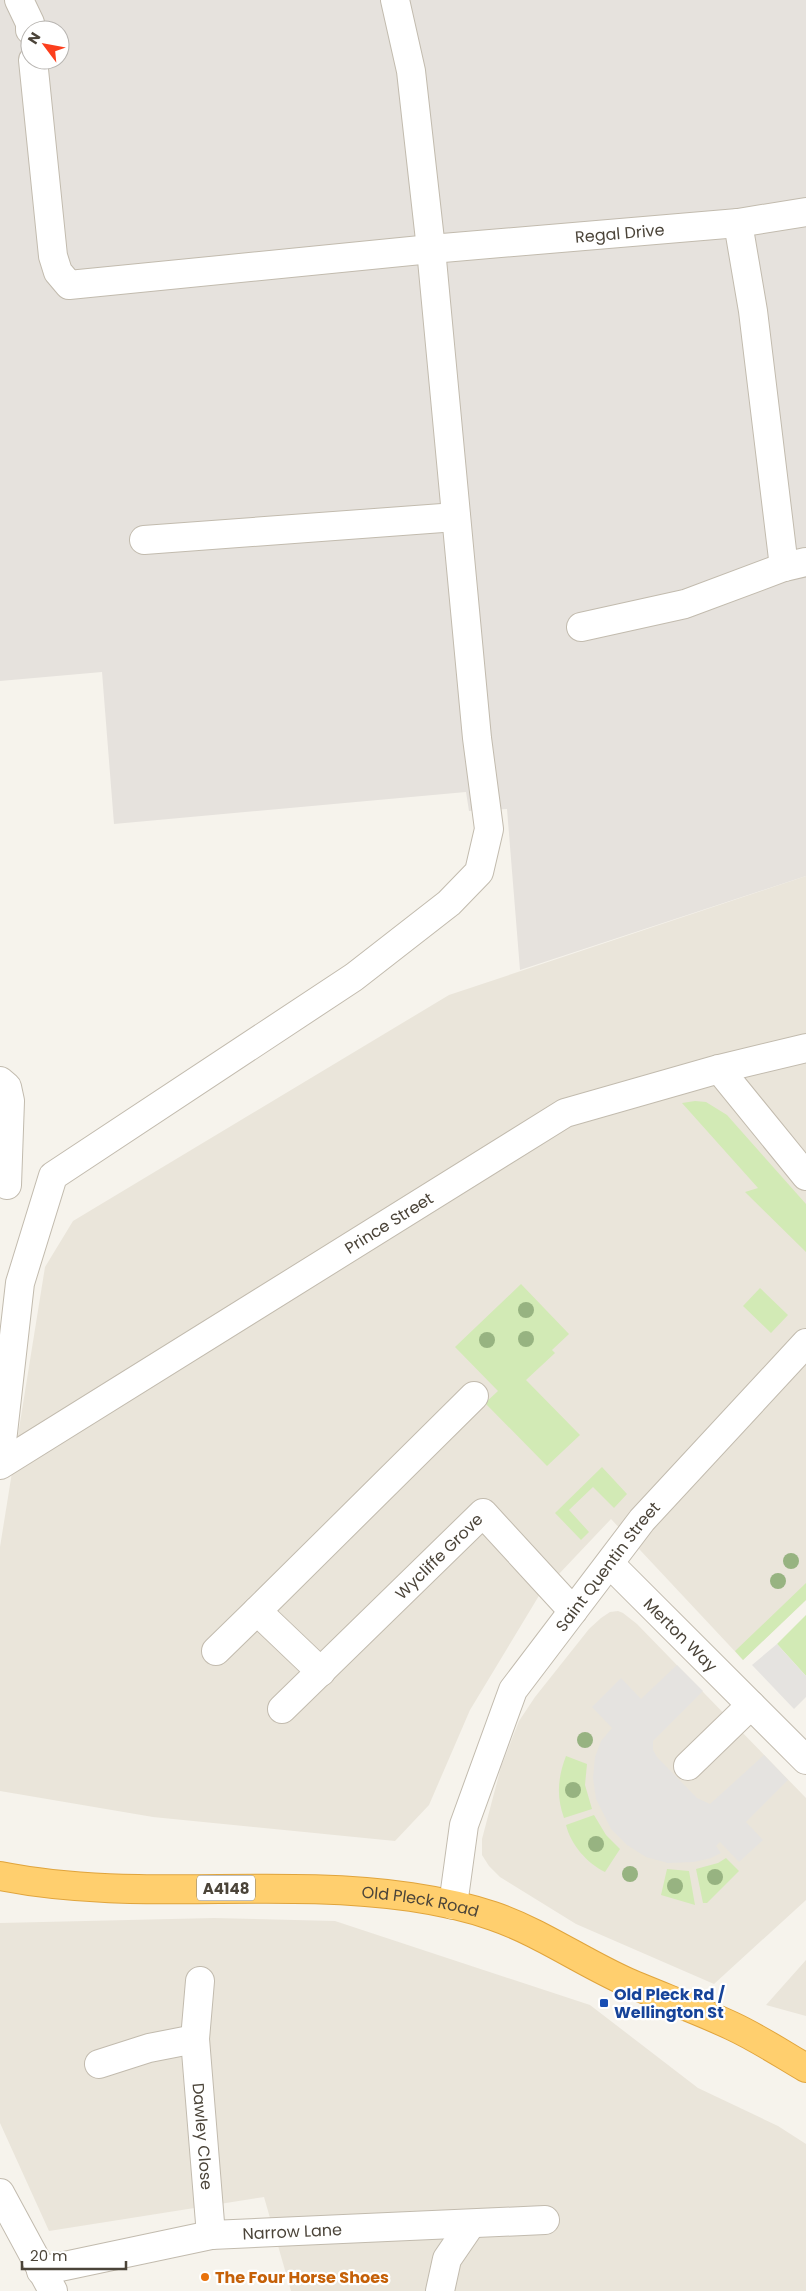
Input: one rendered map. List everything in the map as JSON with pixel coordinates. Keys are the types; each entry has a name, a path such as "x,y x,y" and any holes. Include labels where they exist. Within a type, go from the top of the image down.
{"highway":[{"name":"Old Pleck Road","path":"0,1876 37,1883 84,1888 257,1887 372,1893 452,1905 494,1916 528,1930 625,1981 746,2033 806,2068"}],"street":[{"path":"19,0 29,20"},
{"path":"0,1459 20,1283 54,1176 354,977 450,903 479,872 489,829 477,738 431,249 411,71 395,0"},
{"name":"Regal Drive","path":"35,70 53,256 58,272 70,285 431,249 738,223 806,212"},
{"path":"581,627 685,604 795,564 738,223"},
{"path":"144,540 456,517"},
{"name":"Prince Street","path":"0,1465 565,1113 719,1069 806,1048"},
{"path":"719,1069 806,1176"},
{"path":"0,1081 7,1087 10,1101 4,1185 48,1193"},
{"name":"Saint Quentin Street","path":"452,1905 464,1825 513,1690 642,1520 806,1343"},
{"path":"216,1651 474,1396"},
{"name":"Wycliffe Grove","path":"282,1709 483,1513 573,1611"},
{"name":"Merton Way","path":"610,1564 806,1760"},
{"path":"257,1611 321,1672"},
{"path":"688,1766 751,1705"},
{"name":"Dawley Close","path":"200,1981 195,2039 211,2235"},
{"path":"99,2064 149,2048 195,2039"},
{"path":"0,2193 47,2281"},
{"name":"Narrow Lane","path":"47,2281 211,2235 545,2220"},
{"path":"440,2291 447,2259 471,2224"}],"shaded area":[{"path":"0,0 806,0 806,876 520,970 507,809 469,811 466,792 114,824 102,672 0,681"},
{"path":"806,876 806,1600 743,1660 611,1519 540,1594 470,1710 429,1805 395,1841 153,1817 0,1791 0,1547 45,1267 73,1221 449,995"},
{"path":"618,1611 637,1624 806,1798 806,1900 714,1984 576,1924 500,1877 489,1866 482,1855 482,1839 501,1767 519,1721 535,1697 589,1629 610,1612"},
{"path":"777,1644 806,1676 806,1697 794,1709 752,1665"},
{"path":"677,1665 703,1691 653,1741 653,1750 657,1757 697,1798 710,1804 764,1755 788,1780 746,1822 763,1840 739,1862 720,1842 716,1846 721,1853 711,1858 694,1862 668,1863 646,1857 627,1845 611,1829 596,1799 593,1778 595,1757 601,1741 612,1728 592,1707 621,1678 641,1699"},
{"path":"214,1918 335,1921 590,2005 698,2088 778,2126 806,2144 806,2291 291,2291 264,2197 49,2231 0,2123 0,1923"},
{"path":"806,1960 806,2016 766,2005"}],"green space":[{"path":"706,1102 727,1115 806,1204 806,1252 745,1192 758,1188 682,1103"},
{"path":"521,1284 569,1334 552,1350 555,1353 526,1380 580,1435 547,1466 485,1403 498,1391 455,1347"},
{"path":"760,1288 788,1315 771,1333 743,1306"},
{"path":"602,1467 627,1494 614,1508 593,1487 569,1510 589,1532 581,1540 555,1513"},
{"path":"806,1583 806,1600 743,1660 735,1651"},
{"path":"806,1615 806,1676 777,1644"},
{"path":"566,1756 587,1764 585,1785 592,1809 564,1818 561,1810 559,1787 561,1771"},
{"path":"594,1815 606,1835 620,1849 605,1872 592,1864 581,1853 572,1840 566,1825"},
{"path":"726,1858 739,1871 707,1903 703,1903 696,1869 718,1863"},
{"path":"667,1869 689,1871 695,1905 661,1895"}],"place":[{"name":"Old Pleck Rd / Wellington St","path":"604,2003"},
{"name":"The Four Horse Shoes","path":"205,2277"}]}
